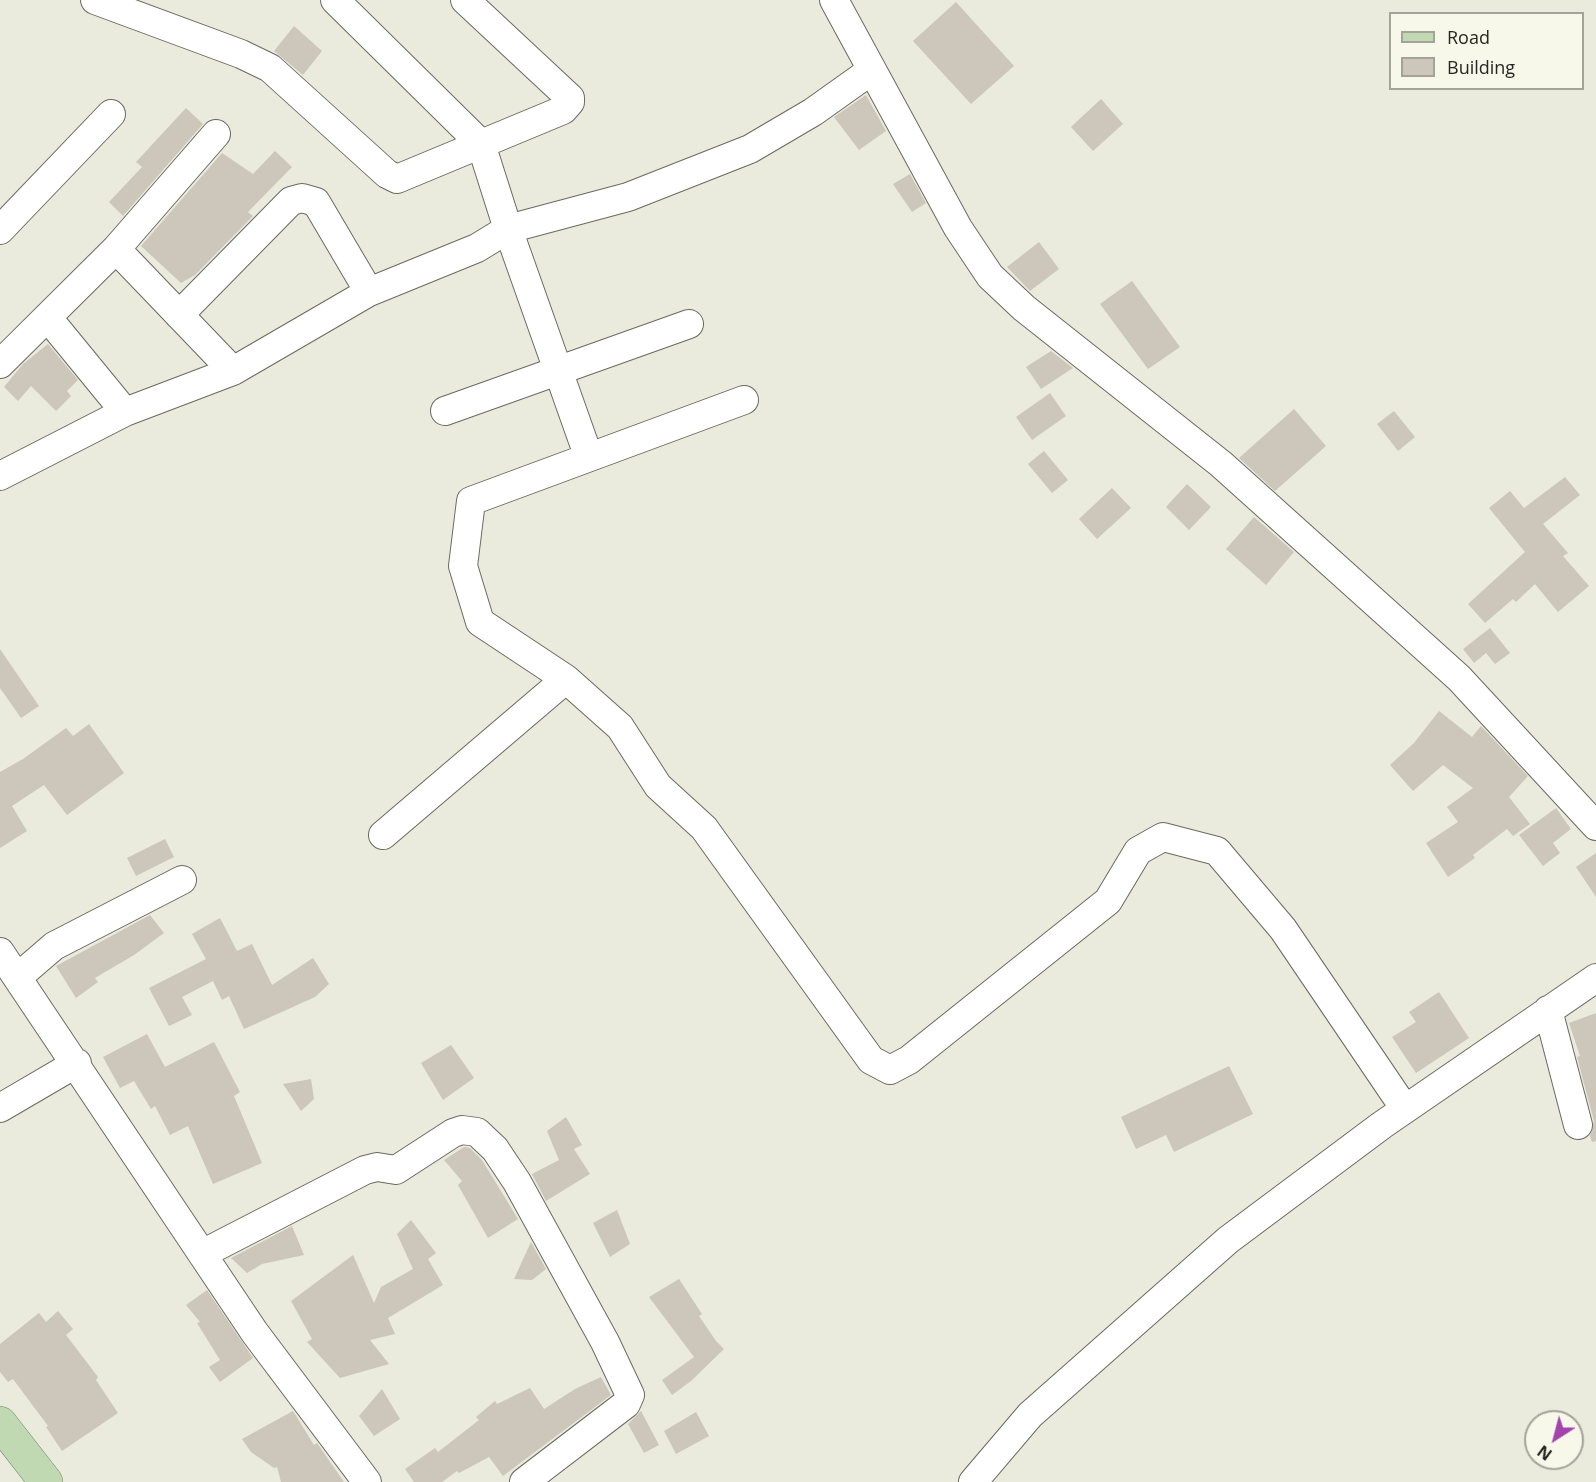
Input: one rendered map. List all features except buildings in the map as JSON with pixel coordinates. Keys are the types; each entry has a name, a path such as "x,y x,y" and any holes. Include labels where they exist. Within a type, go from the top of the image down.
{"main road":[{"path":"0,1423 43,1481"}],"street":[{"path":"95,0 241,54 270,68 392,178 401,178 563,110 570,102 570,98 465,0"},
{"path":"335,0 481,144 508,230 588,455"},
{"path":"834,0 958,228 990,276 1024,308 1221,464 1459,678 1596,826"},
{"path":"0,476 125,412 233,371 369,292 477,248 508,230 628,197 750,149 804,119 872,70"},
{"path":"0,230 111,114"},
{"path":"0,364 116,249 216,134"},
{"path":"179,315 291,201 302,198 316,202 369,292"},
{"path":"116,249 233,371"},
{"path":"48,318 125,412"},
{"path":"445,411 689,324"},
{"path":"744,400 588,455 471,501 463,566 480,622 566,679 620,727 658,786 704,828 871,1060 890,1070 909,1060 1108,901 1138,851 1163,837 1217,851 1283,929 1393,1117"},
{"path":"383,835 566,679"},
{"path":"18,977 54,946 182,880"},
{"path":"0,952 77,1063 255,1333 367,1482"},
{"path":"973,1482 1039,1407 1228,1240 1393,1117 1596,978"},
{"path":"1548,1010 1578,1125"},
{"path":"0,1108 77,1063"},
{"path":"202,1254 365,1170 377,1167 396,1170 453,1133 462,1130 477,1132 495,1149 523,1192 605,1342 630,1395 626,1404 524,1482"}]}
